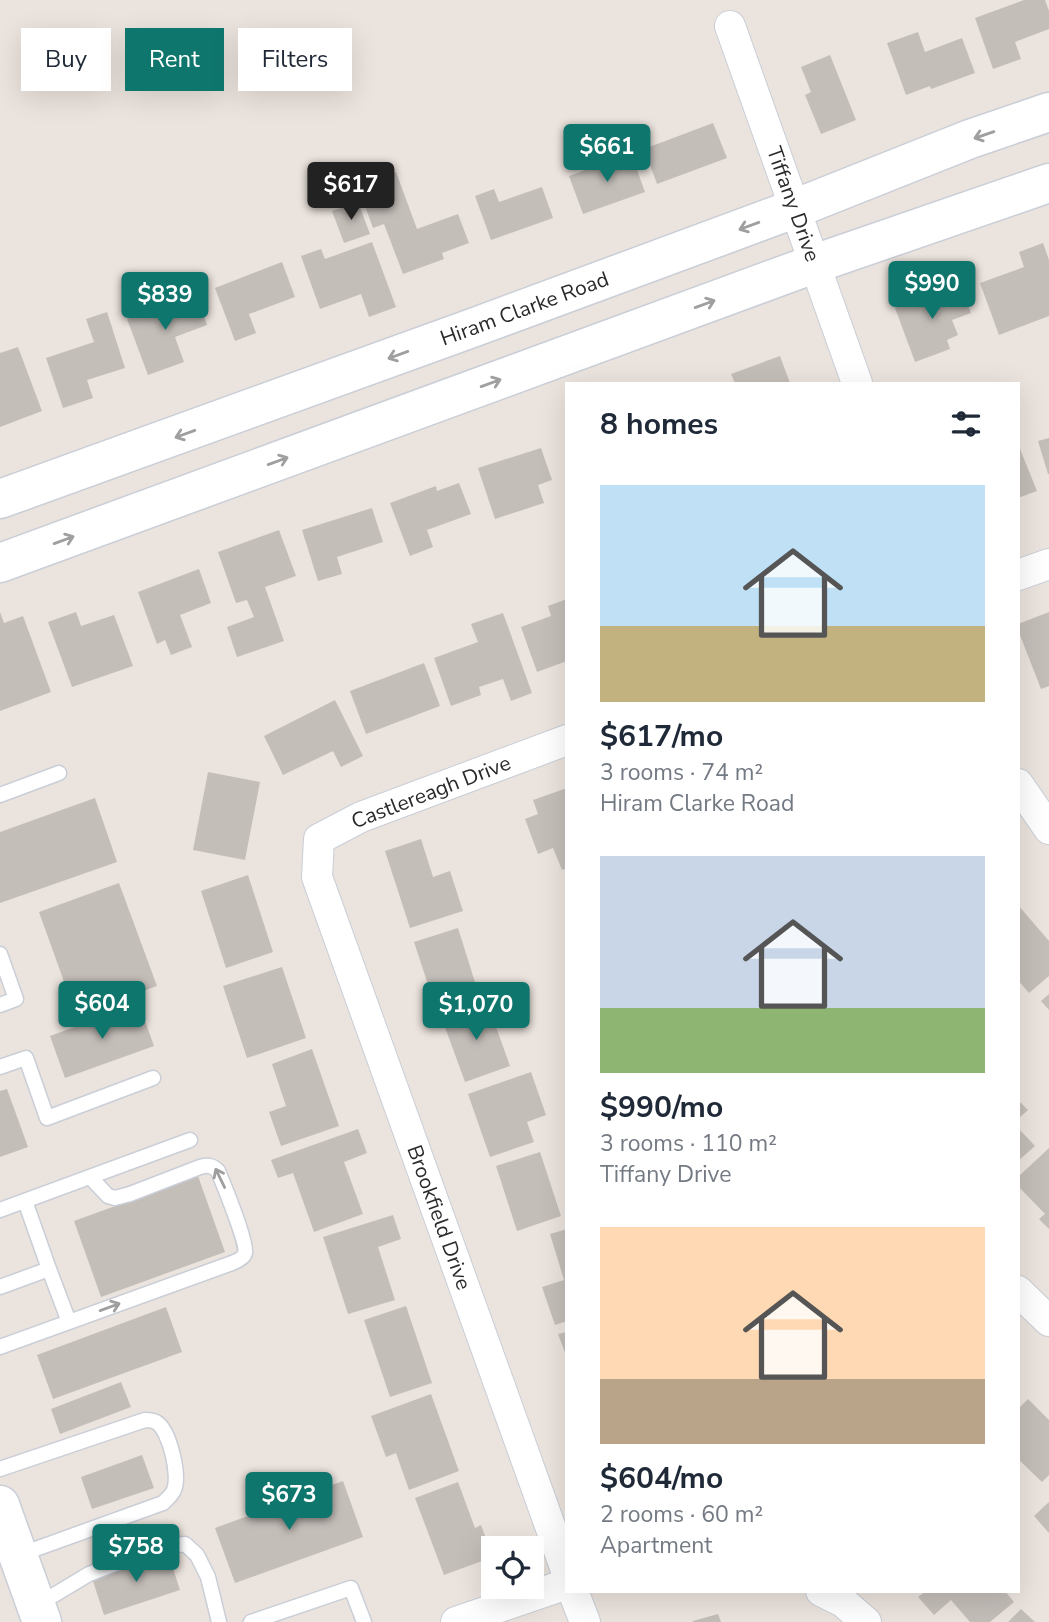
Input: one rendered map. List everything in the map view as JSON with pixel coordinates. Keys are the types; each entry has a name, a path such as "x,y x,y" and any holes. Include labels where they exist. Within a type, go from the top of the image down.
{"main road":[{"name":"Hiram Clarke Road","path":"0,499 794,209 970,139 1049,112"},
{"path":"0,564 814,264 1049,183"},
{"path":"99,465 120,519"},
{"path":"0,1505 24,1579"}],"street":[{"name":"Tiffany Drive","path":"730,26 857,382"},
{"path":"1020,574 1049,564"},
{"name":"Castlereagh Drive","path":"317,862 318,839 361,817 565,741"},
{"path":"1020,787 1049,830"},
{"name":"Brookfield Drive","path":"317,862 317,877 565,1567"},
{"path":"1020,1293 1049,1321"},
{"path":"456,1622 565,1585"},
{"path":"574,1593 585,1622"},
{"path":"825,1593 843,1602 866,1622"}],"lane":[{"path":"0,795 59,773"},
{"path":"0,954 16,999 0,1005"},
{"path":"0,1067 26,1058 47,1118 153,1078"},
{"path":"0,1210 190,1140"},
{"path":"0,1347 232,1263 244,1256 246,1251 214,1166 200,1167 115,1198 108,1196 90,1177"},
{"path":"25,1201 69,1322"},
{"path":"0,1287 49,1269"},
{"path":"0,1469 145,1420 155,1421 162,1428 172,1450 176,1479 173,1492 163,1503 55,1542 24,1579"},
{"path":"24,1579 89,1574 161,1546 185,1544 197,1555 208,1577 219,1622"},
{"path":"251,1622 351,1588 364,1622"}],"building":[{"path":"1024,0 1045,0 1049,11 1049,29 1015,42 1021,59 993,69 975,18"},
{"path":"918,32 925,52 962,38 975,73 906,95 887,43"},
{"path":"830,55 856,120 821,134 805,95 811,92 801,67"},
{"path":"713,123 727,158 657,184 644,149"},
{"path":"631,153 645,192 583,214 569,176"},
{"path":"396,172 417,229 458,214 469,243 442,253 444,259 403,274 384,224 373,228 356,181 369,176 371,181"},
{"path":"542,187 553,218 491,240 475,196 494,189 499,202"},
{"path":"358,202 370,234 344,243 332,211"},
{"path":"372,242 396,307 369,317 361,294 320,309 301,256 321,249 325,259"},
{"path":"1043,243 1049,260 1049,316 999,335 980,283 1024,267 1019,252"},
{"path":"282,262 295,297 249,314 256,333 235,341 215,288"},
{"path":"960,284 971,313 952,320 958,335 947,340 950,349 915,362 895,308"},
{"path":"196,294 207,325 175,337 184,362 148,375 127,319"},
{"path":"107,312 125,368 87,380 93,398 63,408 46,358 94,342 86,319"},
{"path":"18,347 42,411 0,427 0,353"},
{"path":"780,356 790,382 735,382 731,374"},
{"path":"1049,438 1049,474 1048,474 1038,441"},
{"path":"541,448 552,480 538,485 544,503 495,519 478,468"},
{"path":"1020,449 1037,491 1020,497"},
{"path":"459,483 471,514 427,530 433,547 410,556 390,503 436,486 437,491"},
{"path":"372,508 383,542 337,557 342,574 318,581 302,530"},
{"path":"279,530 296,576 265,587 284,641 237,657 227,627 254,617 247,600 236,603 218,552"},
{"path":"199,569 211,603 180,615 192,647 171,655 165,640 157,644 138,592"},
{"path":"565,600 565,662 537,672 521,627 551,616 548,606"},
{"path":"0,612 4,623 23,616 51,692 0,711"},
{"path":"76,612 81,626 114,615 133,666 72,687 48,622"},
{"path":"1049,612 1049,686 1041,689 1020,635 1020,623"},
{"path":"503,613 532,693 511,701 503,679 479,687 481,695 451,706 434,658 478,642 471,624"},
{"path":"424,663 440,706 366,734 350,691"},
{"path":"335,700 363,756 341,767 333,751 283,775 264,736"},
{"path":"208,772 260,782 245,860 193,850"},
{"path":"565,789 565,869 562,870 553,848 538,854 525,819 538,814 533,800"},
{"path":"95,798 117,862 0,903 0,832"},
{"path":"421,839 433,877 450,871 463,911 410,928 385,851"},
{"path":"248,875 273,952 226,968 201,891"},
{"path":"119,883 157,986 76,1015 39,912"},
{"path":"1020,907 1049,941 1049,976 1029,993 1020,982"},
{"path":"458,928 479,995 436,1009 414,942"},
{"path":"282,967 306,1038 247,1058 223,986"},
{"path":"1049,994 1049,1010 1041,1001"},
{"path":"487,1002 510,1066 465,1082 442,1019"},
{"path":"139,1004 154,1046 65,1078 50,1036"},
{"path":"312,1049 339,1126 281,1146 269,1112 286,1106 272,1064"},
{"path":"531,1072 546,1115 527,1122 534,1142 490,1157 468,1094"},
{"path":"7,1089 28,1147 0,1157 0,1091"},
{"path":"1020,1102 1028,1110 1020,1117"},
{"path":"358,1129 367,1153 344,1162 363,1214 314,1232 293,1173 278,1178 271,1160"},
{"path":"1020,1130 1035,1146 1020,1159"},
{"path":"1049,1148 1049,1229 1039,1219 1045,1214 1020,1188 1020,1175"},
{"path":"540,1152 561,1216 517,1231 496,1166"},
{"path":"198,1176 225,1252 101,1297 74,1221"},
{"path":"393,1215 401,1239 378,1247 395,1300 348,1314 323,1237"},
{"path":"565,1230 565,1322 555,1325 542,1287 564,1280 550,1234"},
{"path":"406,1306 432,1383 390,1397 364,1320"},
{"path":"166,1307 182,1352 53,1399 37,1355"},
{"path":"565,1332 565,1353 558,1334"},
{"path":"121,1382 131,1407 60,1434 51,1409"},
{"path":"431,1394 459,1471 409,1490 396,1453 386,1457 371,1416"},
{"path":"1028,1399 1049,1420 1049,1475 1042,1482 1020,1461 1020,1407"},
{"path":"142,1455 154,1488 92,1509 81,1477"},
{"path":"343,1481 363,1537 235,1583 215,1528"},
{"path":"458,1482 475,1528 481,1525 485,1536 481,1536 481,1561 444,1575 415,1498"},
{"path":"1049,1502 1049,1533 1034,1516"},
{"path":"168,1553 180,1590 104,1615 92,1578"},
{"path":"923,1593 1007,1593 1014,1602 990,1622 970,1622 951,1600 934,1615 918,1597"},
{"path":"1021,1609 1035,1622 1008,1622"},
{"path":"718,1614 721,1622 693,1622 693,1621"}]}
